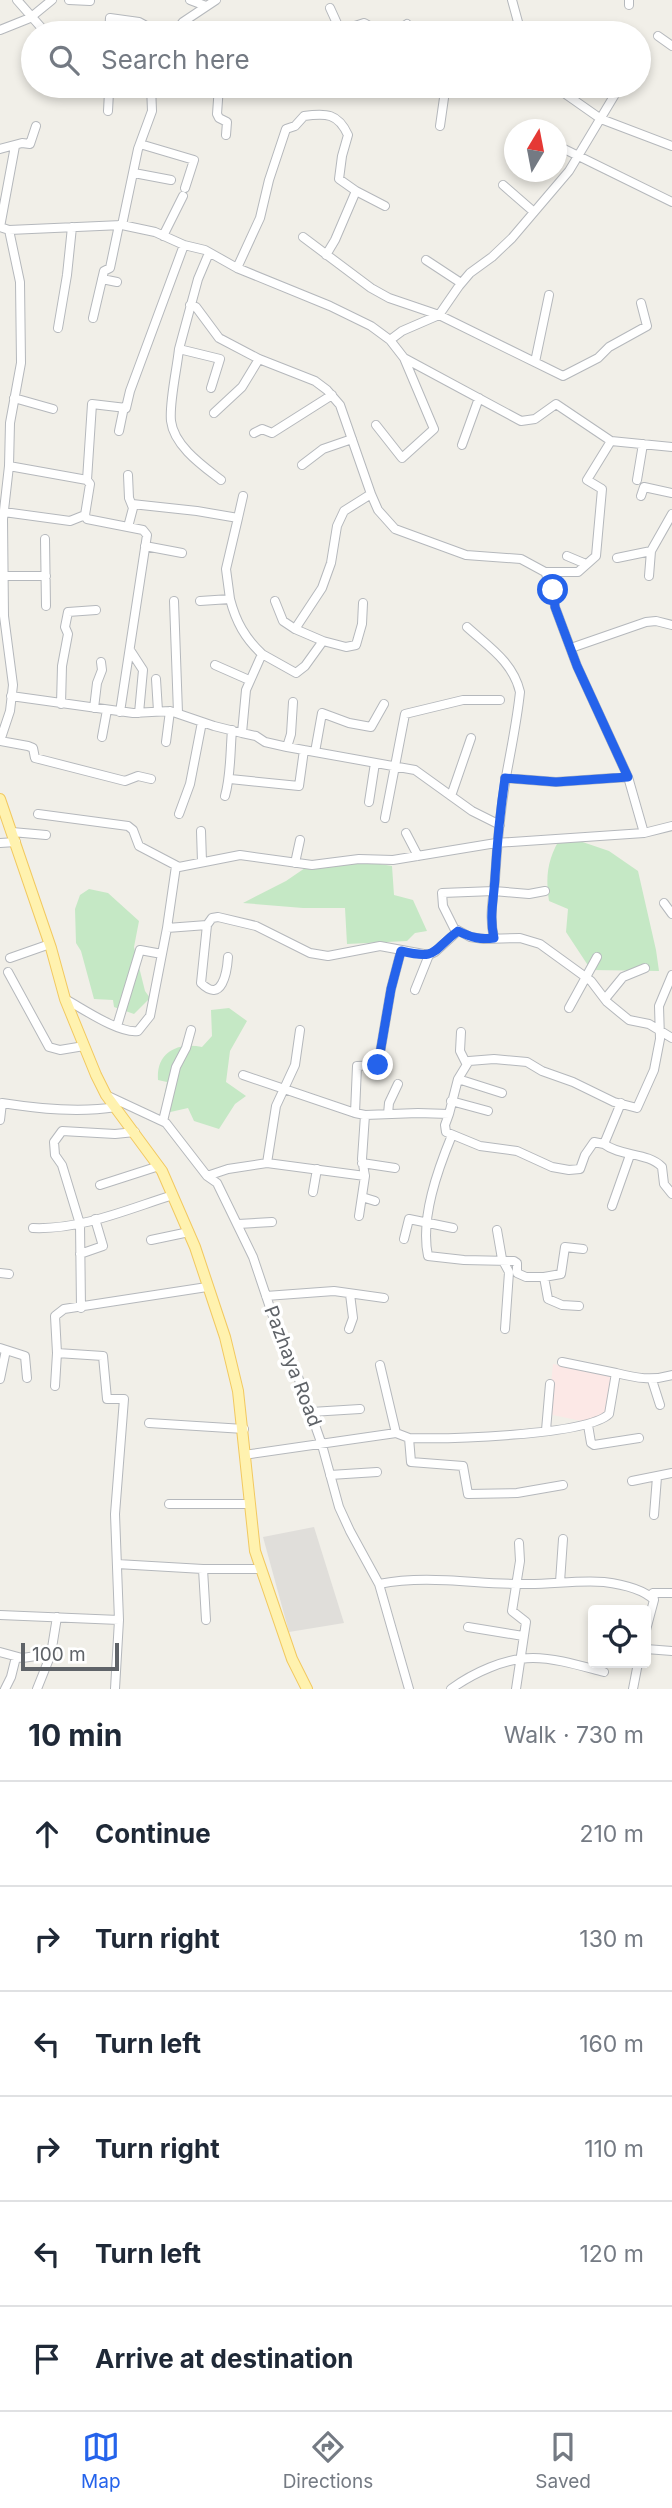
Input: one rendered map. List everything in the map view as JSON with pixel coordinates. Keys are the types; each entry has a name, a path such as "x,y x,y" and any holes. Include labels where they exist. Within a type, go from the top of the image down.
{"main road":[{"path":"0,799 50,944 65,999 106,1096 117,1107 159,1166 189,1232 225,1337 238,1391 259,1569 292,1659 307,1689"}],"street":[{"path":"17,0 33,21"},
{"path":"22,21 52,0"},
{"path":"69,0 90,1"},
{"path":"190,0 206,6"},
{"path":"184,21 216,0"},
{"path":"512,0 518,21"},
{"path":"330,8 334,21"},
{"path":"110,21 110,18 132,21"},
{"path":"0,30 21,22"},
{"path":"658,36 672,46"},
{"path":"108,111 112,98"},
{"path":"93,318 104,271 110,268 152,111 151,98"},
{"path":"218,98 217,114 227,122 226,135"},
{"path":"440,126 444,98"},
{"path":"572,98 601,118 672,146"},
{"path":"390,340 402,331 439,315 461,284 512,238 569,171 613,98"},
{"path":"237,268 260,218 286,129 295,126 304,116 321,113 334,117 343,124 348,135 339,179 385,206"},
{"path":"0,149 22,143 30,144 36,126"},
{"path":"141,144 194,160 184,192 163,236"},
{"path":"15,146 3,228 20,282 21,315 21,363 10,423 4,512 4,616 13,685 10,711 0,741 28,746 33,748 35,758 86,772 125,781 138,776 150,779"},
{"path":"567,151 672,202"},
{"path":"134,173 172,180"},
{"path":"503,184 534,212"},
{"path":"326,255 356,191"},
{"path":"3,228 120,225 163,236 209,253 237,268 371,326 390,340 404,358 434,429 402,458 376,425"},
{"path":"58,328 72,227"},
{"path":"303,237 371,288 389,298 439,315 563,376 598,358 609,347 647,326 641,303"},
{"path":"119,431 124,407 184,245"},
{"path":"209,253 190,305 179,349 172,421 176,433 194,458 220,480"},
{"path":"426,260 461,284"},
{"path":"103,279 117,282"},
{"path":"535,362 549,295"},
{"path":"190,305 196,307 219,338 259,359 316,381 332,395 340,405 378,510 396,529 466,555 521,559 545,572 578,572 596,556 602,489 587,480 611,441"},
{"path":"179,349 219,359 211,388"},
{"path":"404,358 521,421 535,419 556,404 611,441 672,447"},
{"path":"214,413 242,387 259,359"},
{"path":"254,433 262,429 272,433 332,395"},
{"path":"15,398 54,409"},
{"path":"462,445 479,398"},
{"path":"85,515 90,484 87,480 92,404 124,407"},
{"path":"302,465 323,449 352,439"},
{"path":"637,480 643,444"},
{"path":"9,466 87,480"},
{"path":"128,475 129,498 133,508 128,527"},
{"path":"641,496 644,486 672,493"},
{"path":"295,629 322,588 331,563 337,526 344,511 371,494"},
{"path":"243,496 226,569 236,620 246,639 262,654 296,673 305,666 323,641"},
{"path":"132,504 238,518"},
{"path":"4,512 70,521 85,515"},
{"path":"649,576 651,551 672,514"},
{"path":"85,515 91,521 143,530 147,535 120,712"},
{"path":"46,539 46,606"},
{"path":"145,546 182,553"},
{"path":"617,558 651,551"},
{"path":"566,556 586,565"},
{"path":"545,572 577,666 628,777 644,833"},
{"path":"5,576 46,576"},
{"path":"200,601 230,599"},
{"path":"166,742 174,712 174,601"},
{"path":"275,601 284,621 295,629 346,647 356,645 362,625 363,603"},
{"path":"61,704 60,687 68,634 65,627 68,612 96,610"},
{"path":"571,648 646,622 656,621 672,625"},
{"path":"467,627 507,662 520,692 505,778 500,833 496,843 494,891 490,912 494,938"},
{"path":"131,650 143,670 139,713"},
{"path":"225,796 230,779 228,768 249,680 262,654"},
{"path":"94,708 97,682 102,670 101,662"},
{"path":"215,665 249,680"},
{"path":"156,679 158,711"},
{"path":"11,696 120,712 174,712 287,747 415,770 471,811 500,825"},
{"path":"385,818 405,714 463,700 500,700"},
{"path":"287,747 293,702"},
{"path":"315,752 322,713 349,723 372,727 384,704"},
{"path":"102,737 107,710"},
{"path":"179,814 190,784 202,722"},
{"path":"451,796 471,738"},
{"path":"230,779 299,786 304,750"},
{"path":"369,802 375,763"},
{"path":"505,778 556,782 628,777"},
{"path":"38,814 128,826 133,830 139,846 176,866 240,855 312,865 359,859 393,860 496,843 644,833 672,826"},
{"path":"201,831 202,862"},
{"path":"406,833 418,856"},
{"path":"0,843 14,837 46,835"},
{"path":"295,863 300,840"},
{"path":"65,999 117,1026 131,1032 138,1031 150,1016 176,866"},
{"path":"545,891 529,894 494,891 442,893 443,906 448,919 458,931 470,937 520,938 540,944 585,976 605,999 629,1020 649,1024 672,1038"},
{"path":"664,903 672,914"},
{"path":"228,957 227,977 222,985 214,989 206,987 201,982 207,925 212,918 226,918 256,926 310,953 328,956 380,946 429,955 458,931"},
{"path":"167,928 207,925"},
{"path":"10,958 50,944"},
{"path":"117,1026 140,950 162,954"},
{"path":"355,1113 357,1066 378,1065 391,989 401,951"},
{"path":"415,990 429,955"},
{"path":"569,1008 597,957"},
{"path":"605,999 623,978 645,968"},
{"path":"8,972 49,1047 60,1050 85,1046"},
{"path":"672,975 659,1006 660,1030 654,1070 637,1108 542,1071 527,1062 469,1060 458,1079 445,1129 452,1135 480,1146 517,1151 552,1167 569,1170 580,1169 594,1142 604,1144 611,1149 657,1161 667,1169 664,1184 672,1194"},
{"path":"163,1121 176,1067 186,1048 191,1030"},
{"path":"267,1163 276,1106 295,1065 300,1030"},
{"path":"461,1032 460,1051 466,1063"},
{"path":"243,1075 365,1115 449,1114"},
{"path":"458,1079 502,1093"},
{"path":"388,1114 389,1103 398,1084"},
{"name":"Pazhaya Road","path":"106,1096 163,1121 207,1176 217,1182 253,1257 290,1367 297,1374 323,1445 339,1507 379,1584 409,1689"},
{"path":"451,1101 488,1111"},
{"path":"0,1120 1,1102 32,1108 91,1111 117,1107"},
{"path":"604,1144 621,1103"},
{"path":"359,1216 365,1176 362,1163 365,1115"},
{"path":"80,1308 80,1224 62,1164 55,1155 54,1142 58,1134 64,1131 115,1134 135,1132"},
{"path":"452,1135 433,1184 428,1222 428,1256 464,1260 502,1259 517,1263 517,1273 521,1276 544,1277 561,1274 565,1247 583,1249"},
{"path":"612,1206 630,1155"},
{"path":"207,1176 228,1169 267,1163 365,1176"},
{"path":"362,1163 395,1168"},
{"path":"100,1185 159,1166"},
{"path":"313,1192 317,1170"},
{"path":"33,1228 50,1229 80,1224 173,1195"},
{"path":"362,1197 375,1201"},
{"path":"80,1254 103,1246 95,1219"},
{"path":"404,1240 409,1219 453,1228"},
{"path":"238,1224 272,1222"},
{"path":"497,1230 502,1259 509,1272 510,1282 505,1329"},
{"path":"151,1240 189,1232"},
{"path":"544,1277 548,1299 554,1303 579,1307"},
{"path":"55,1386 55,1316 64,1310 207,1287"},
{"path":"265,1296 334,1291 384,1298"},
{"path":"349,1329 353,1318 350,1294"},
{"path":"0,1379 3,1349 25,1356 27,1378"},
{"path":"57,1353 103,1356 107,1399 124,1399 115,1514 119,1620 115,1689"},
{"path":"562,1362 641,1380 672,1375"},
{"path":"380,1366 396,1433"},
{"path":"244,1455 396,1433 409,1438 506,1436 588,1425 604,1419 609,1414 616,1373"},
{"path":"652,1380 660,1405"},
{"path":"546,1430 550,1384"},
{"path":"311,1412 360,1409"},
{"path":"149,1423 244,1429"},
{"path":"588,1425 594,1445 639,1438"},
{"path":"409,1438 411,1462 463,1466 468,1494 517,1493 563,1486"},
{"path":"330,1475 377,1472"},
{"path":"632,1481 672,1473"},
{"path":"654,1515 657,1477"},
{"path":"169,1504 250,1504"},
{"path":"560,1582 564,1539"},
{"path":"516,1689 526,1622 512,1611 520,1561 519,1543"},
{"path":"117,1564 259,1569"},
{"path":"203,1569 206,1619"},
{"path":"379,1584 414,1580 517,1584 603,1582 620,1584 648,1595 653,1600"},
{"path":"651,1609 653,1593 672,1593"},
{"path":"0,1615 119,1620"},
{"path":"37,1689 51,1654 57,1617"},
{"path":"468,1627 523,1636"},
{"path":"651,1649 672,1651"},
{"path":"0,1652 32,1658 51,1654"},
{"path":"5,1689 16,1657"},
{"path":"451,1689 467,1677 519,1659 548,1659 604,1672"},
{"path":"633,1689 637,1668"}],"shaded area":[{"path":"553,1364 613,1376 606,1413 591,1423 548,1414"},
{"path":"314,1527 344,1623 289,1632 263,1537"}],"green space":[{"path":"562,835 609,851 638,871 659,971 591,970 566,932 568,909 549,901 549,866"},
{"path":"337,857 392,866 394,895 413,900 427,931 415,933 407,941 347,944 345,908 243,903 305,868 317,867"},
{"path":"89,889 108,893 139,921 134,947 145,991 150,998 134,1014 114,1007 113,1000 94,999 81,951 76,943 75,909 80,895"},
{"path":"229,1008 247,1021 230,1051 226,1082 246,1096 235,1104 219,1129 194,1121 188,1108 166,1113 163,1102 167,1082 158,1080 161,1062 170,1051 177,1048 202,1047 212,1036 211,1010"}],"route":[{"path":"378,1065 382,1055 391,989 401,951 429,955 458,931 470,937 494,938 490,912 494,897 496,843 500,833 505,778 556,782 628,777 577,666 555,607 553,590"}]}
